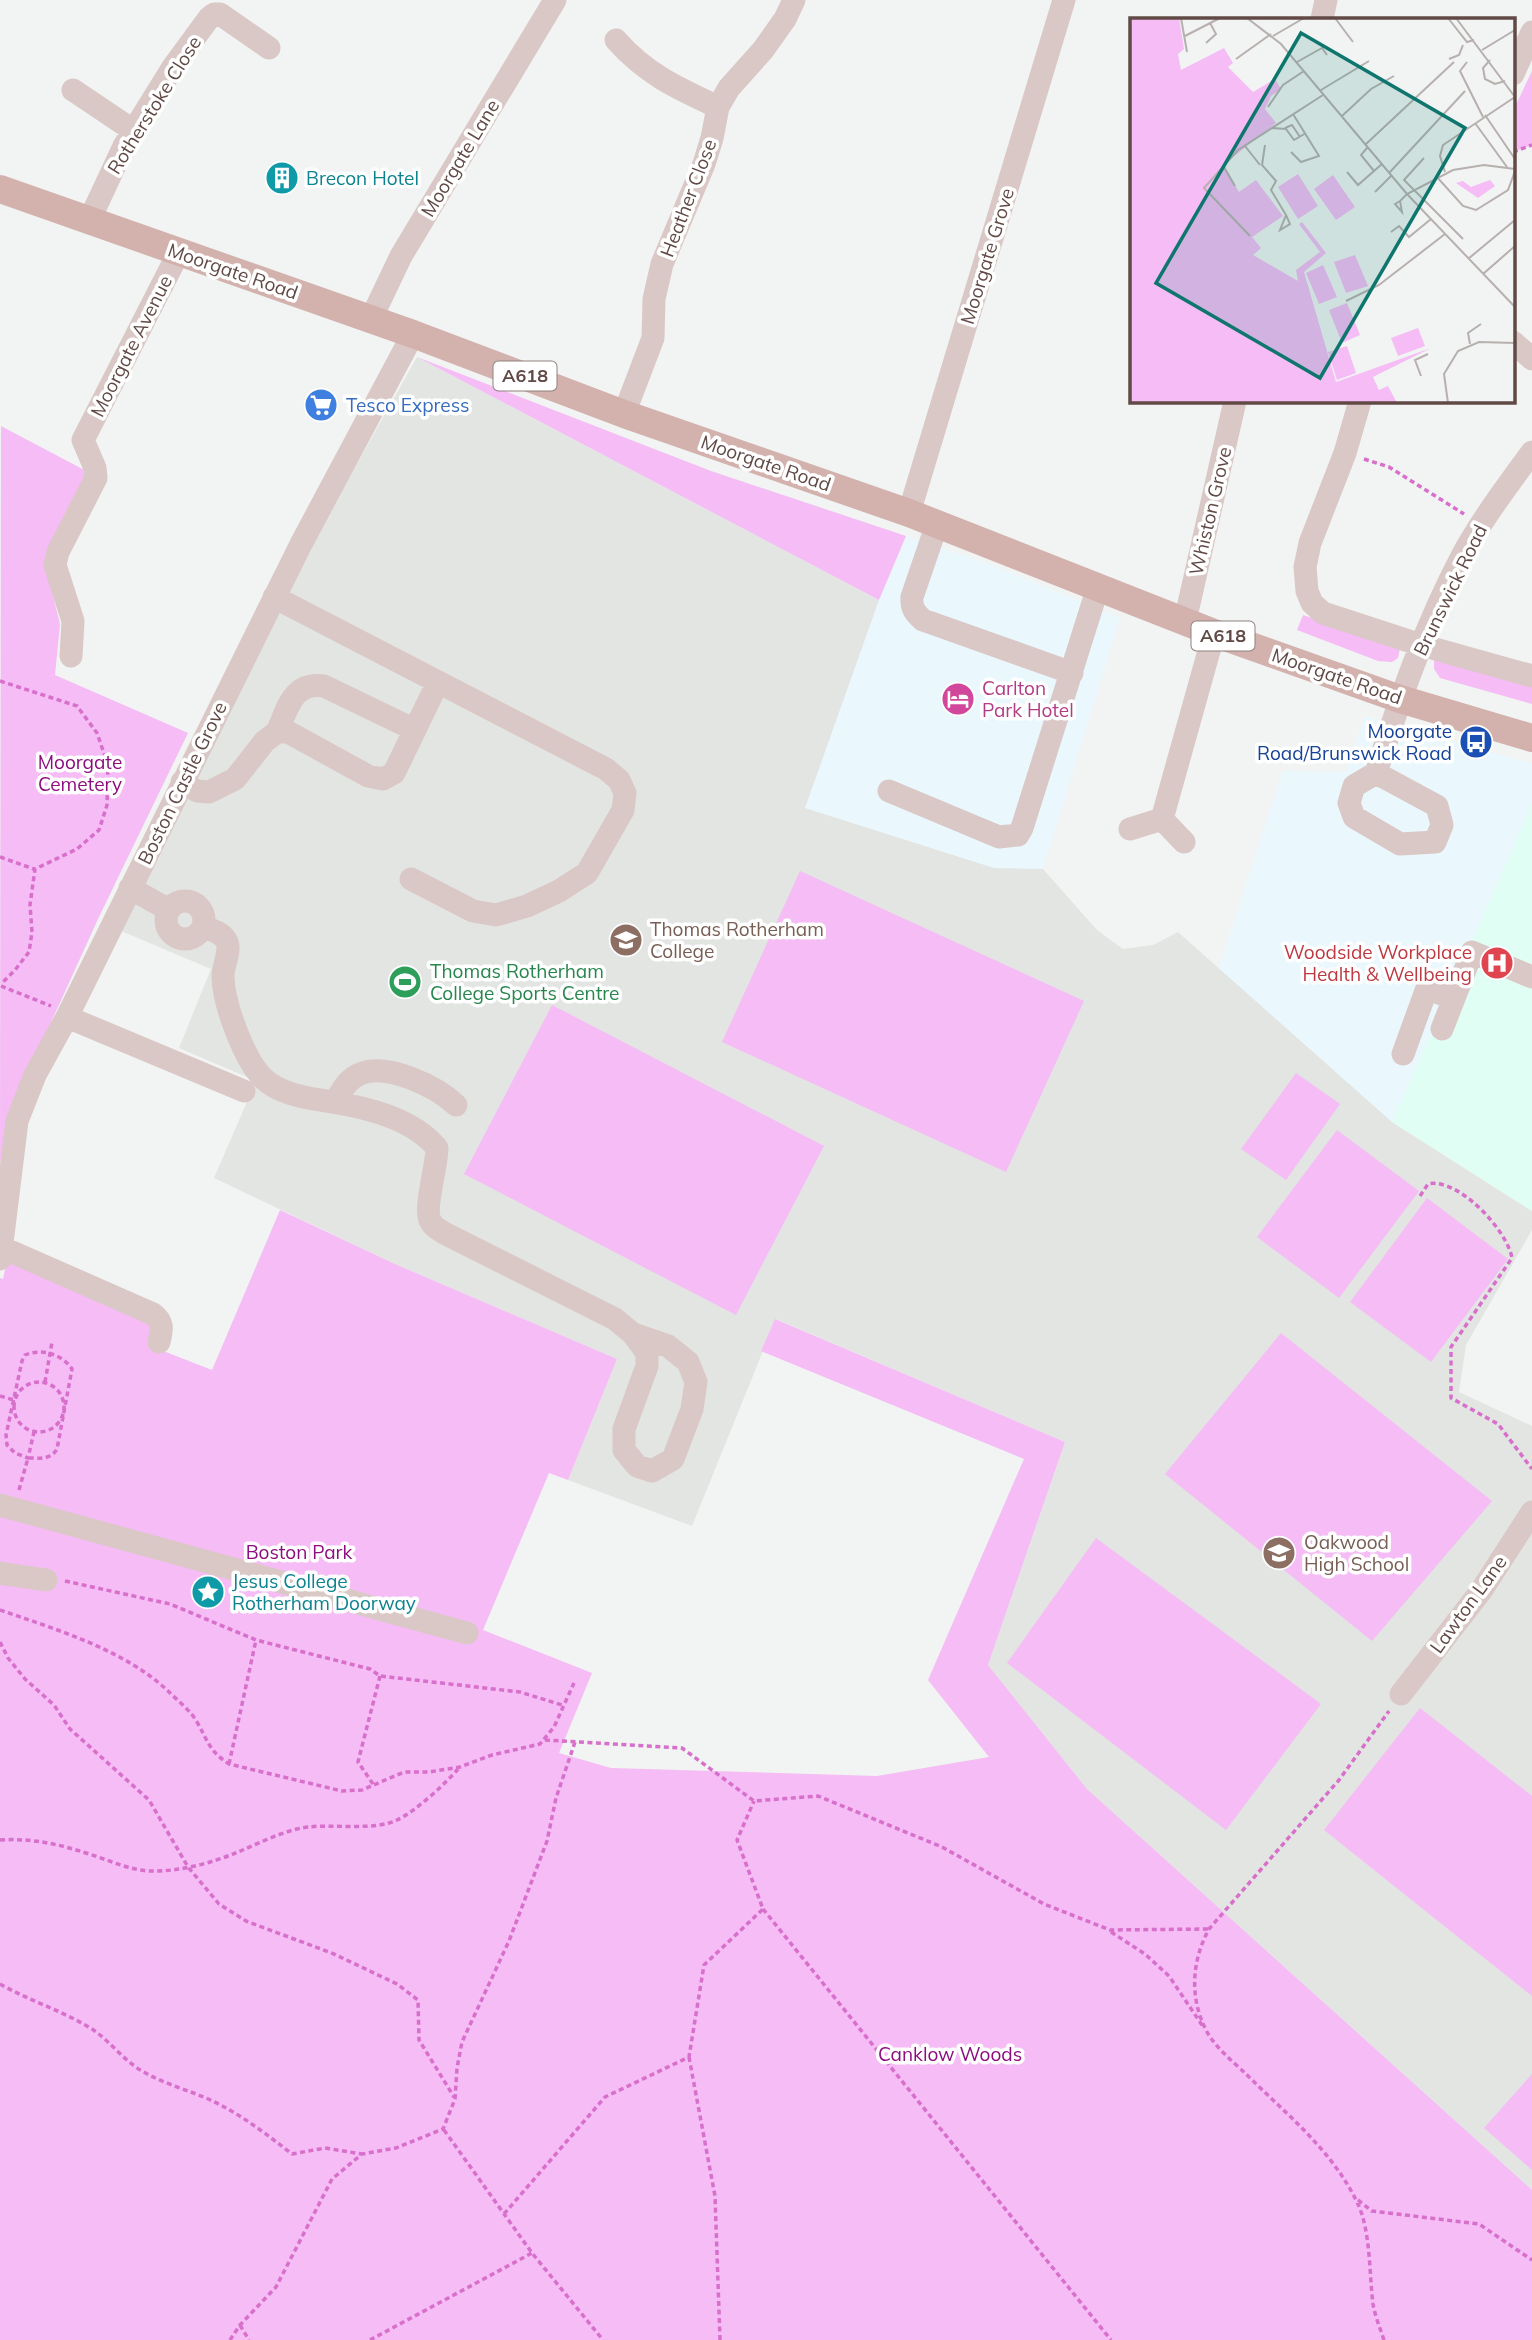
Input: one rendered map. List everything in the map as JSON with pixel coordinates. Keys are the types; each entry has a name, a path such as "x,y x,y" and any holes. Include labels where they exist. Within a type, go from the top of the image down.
{"main road":[{"name":"Moorgate Road","path":"0,189 413,334 624,414 909,513 1214,632 1400,699 1532,738"}],"street":[{"name":"Moorgate Lane","path":"371,319 401,256 555,0"},
{"name":"Heather Close","path":"624,414 653,338 656,290 662,264 704,164 718,107 729,88 763,50 785,19 794,0"},
{"name":"Moorgate Grove","path":"909,513 1064,0"},
{"path":"1322,18 1326,0"},
{"name":"Rotherstoke Close","path":"89,221 124,146 173,67 209,18 219,14 269,48"},
{"path":"1514,72 1532,32"},
{"path":"616,40 642,67 669,85 718,107"},
{"path":"73,90 134,131"},
{"name":"Moorgate Avenue","path":"71,656 73,621 55,565 58,552 96,478 95,468 83,440 179,252"},
{"name":"Boston Castle Grove","path":"159,1342 163,1326 153,1314 1,1254 17,1121 35,1075 68,1015 274,597 413,334"},
{"path":"1514,343 1532,359"},
{"name":"Whiston Grove","path":"1185,621 1235,402"},
{"path":"1360,402 1345,453 1310,543 1305,578 1312,603 1323,613 1421,645 1532,676"},
{"name":"Brunswick Road","path":"1376,773 1400,699 1449,583 1481,524 1530,459"},
{"path":"937,524 912,597 915,613 923,620 1072,673"},
{"path":"890,791 999,837 1017,835 1022,828 1098,587"},
{"path":"274,597 606,769 619,780 625,793 623,810 587,873 559,891 527,906 496,915 473,911 411,879"},
{"path":"1162,819 1214,632"},
{"path":"277,732 288,732 368,776 383,779 394,773 438,682"},
{"path":"182,782 197,791 209,792 235,779 265,741 277,732 299,690 310,684 324,686 415,730"},
{"path":"1130,829 1162,819"},
{"path":"1162,819 1184,842"},
{"path":"130,888 169,910 166,922 168,929 177,938 190,939 201,932 203,926 221,934 227,941 229,950 223,979 230,1009 250,1064 264,1079 276,1089 359,1107 399,1121 426,1136 437,1148 437,1165 428,1201 431,1224 615,1319 633,1334 647,1353 647,1366 624,1429 624,1450 637,1466 652,1471 673,1459 692,1409 695,1382 688,1362 668,1346 633,1334"},
{"path":"1442,1029 1472,952 1532,976"},
{"path":"1404,1054 1427,988 1453,999"},
{"path":"68,1015 244,1091"},
{"path":"335,1102 347,1083 358,1074 369,1071 389,1072 421,1082 445,1094 456,1105"},
{"path":"7,1507 467,1633"},
{"name":"Lawton Lane","path":"1401,1694 1481,1591 1532,1512"},
{"path":"0,1573 46,1580"}],"path":[{"path":"1514,152 1532,145"},
{"path":"1345,453 1389,467 1481,524"},
{"path":"0,681 77,706 97,733 108,765 107,805 99,830 76,849 35,869 0,857"},
{"path":"1,985 29,952 32,932 30,905 35,869"},
{"path":"0,977 1,985"},
{"path":"1,985 68,1015"},
{"path":"1420,1196 1428,1184 1437,1182 1455,1189 1494,1222 1511,1248 1512,1258 1451,1347 1451,1398 1498,1424 1532,1469"},
{"path":"45,1382 52,1342"},
{"path":"41,1352 50,1354 61,1357 72,1369 57,1449 54,1455 47,1458 28,1458 11,1450 6,1441 22,1361 25,1355 41,1352"},
{"path":"33,1382 45,1382 61,1394 64,1410 59,1422 52,1428 34,1432 20,1425 13,1409 14,1400 23,1387 33,1382"},
{"path":"0,1396 14,1400"},
{"path":"7,1507 28,1458 34,1432"},
{"path":"46,1580 72,1581 170,1604 256,1640 370,1669 380,1676 520,1692 562,1705"},
{"path":"0,1610 70,1634 146,1671 197,1721 204,1738 220,1759 229,1764 342,1791 362,1790 404,1772 429,1772 460,1767 492,1755 534,1746 545,1740 554,1727 574,1683"},
{"path":"229,1764 256,1640"},
{"path":"0,1642 8,1658 25,1679 54,1705 70,1729 149,1800 188,1867 219,1904 246,1921 334,1954 397,1984 418,2000 419,2040 455,2099"},
{"path":"0,1661 8,1658"},
{"path":"373,1784 358,1762 380,1676"},
{"path":"1206,2031 1195,1999 1194,1968 1209,1928 1339,1780 1401,1694"},
{"path":"545,1740 682,1748 754,1801 818,1796 942,1847 1044,1904 1110,1930 1145,1954 1169,1976 1206,2031 1247,2076 1315,2140 1358,2202 1368,2248 1374,2308 1384,2340"},
{"path":"0,1984 24,1997 66,2013 96,2032 138,2069 160,2081 207,2098 255,2125 292,2154 325,2148 362,2154 396,2148 443,2129 455,2099 462,2042 509,1941 547,1841 556,1798 575,1742"},
{"path":"0,1840 51,1843 131,1868 151,1871 188,1867 234,1854 269,1838 305,1827 376,1825 395,1821 447,1782 460,1767"},
{"path":"754,1801 737,1840 763,1909 1111,2340"},
{"path":"719,2340 715,2196 689,2057 704,1965 763,1909"},
{"path":"1110,1930 1209,1928"},
{"path":"504,2214 605,2097 689,2057"},
{"path":"443,2129 532,2253 603,2340"},
{"path":"230,2340 240,2325 276,2287 332,2179 362,2154"},
{"path":"1354,2196 1372,2211 1479,2224 1532,2260"},
{"path":"370,2340 532,2253"},
{"path":"240,2325 250,2340"}],"shaded area":[{"path":"417,357 879,600 805,808 994,868 1043,869 1097,930 1123,949 1153,945 1178,932 1392,1122 1532,1211 1532,1230 1466,1345 1459,1392 1532,1426 1532,2190 1087,1789 988,1665 1065,1442 776,1319 692,1526 568,1480 617,1359 395,1264 214,1178 256,1081 179,1048 211,969 121,931 308,551"},
{"path":"906,536 991,565 1120,618 1043,869 994,868 804,808 879,600"},
{"path":"1365,716 1532,764 1532,804 1392,1122 1218,970 1283,771 1346,772"},
{"name":"Woodside Workplace Health & Wellbeing","path":"1532,804 1532,1211 1392,1122"}],"green space":[{"path":"1532,71 1532,145 1514,152 1514,109"},
{"path":"417,357 711,471 906,536 879,600"},
{"name":"Moorgate Cemetery","path":"1,426 90,473 45,564 60,624 55,675 188,733 98,919 8,1117 0,1164"},
{"path":"1303,615 1400,648 1398,658 1392,662 1378,661 1297,630"},
{"path":"1434,659 1532,687 1532,704 1440,678 1434,669"},
{"path":"800,871 1084,1001 1006,1172 722,1042"},
{"path":"552,1005 824,1146 736,1315 464,1174"},
{"path":"1296,1073 1340,1104 1286,1180 1241,1149"},
{"path":"1337,1130 1419,1191 1339,1298 1257,1237"},
{"path":"1427,1198 1508,1259 1431,1362 1350,1302"},
{"path":"280,1210 395,1264 617,1359 568,1480 549,1473 483,1630 592,1673 559,1753 611,1768 877,1776 989,1757 928,1680 1024,1459 761,1351 775,1319 1065,1442 988,1665 1087,1789 1532,2190 1532,2340 0,2340 0,1278 3,1279 6,1265 13,1261 149,1318 153,1347 212,1370"},
{"path":"1281,1333 1492,1501 1372,1641 1165,1474"},
{"path":"1096,1538 1321,1704 1226,1830 1007,1663"},
{"path":"1420,1708 1532,1796 1532,1996 1324,1830"},
{"path":"1532,2074 1532,2170 1484,2128"}],"place":[{"name":"Brecon Hotel","path":"282,178"},
{"name":"Tesco Express","path":"321,405"},
{"name":"Carlton Park Hotel","path":"958,699"},
{"name":"Moorgate Road/Brunswick Road","path":"1476,742"},
{"name":"Thomas Rotherham College","path":"626,940"},
{"name":"Woodside Workplace Health & Wellbeing","path":"1497,963"},
{"name":"Thomas Rotherham College Sports Centre","path":"405,982"},
{"name":"Oakwood High School","path":"1279,1553"},
{"name":"Jesus College Rotherham Doorway","path":"208,1592"}],"park label":[{"name":"Boston Park","path":"299,1552"},
{"name":"Canklow Woods","path":"950,2054"}]}
